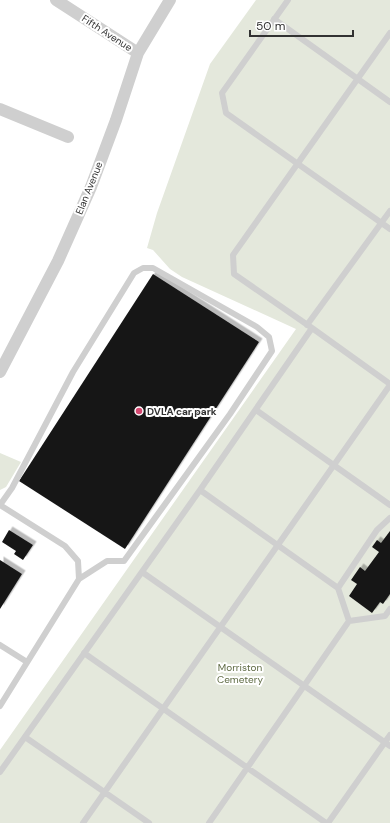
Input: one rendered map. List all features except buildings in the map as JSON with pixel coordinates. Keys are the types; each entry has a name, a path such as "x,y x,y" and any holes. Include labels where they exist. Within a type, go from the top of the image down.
{"street":[{"name":"Fifth Avenue","path":"56,0 138,53"},
{"name":"Elan Avenue","path":"0,372 58,261 91,187 116,120 138,53 170,0"},
{"path":"0,109 68,137"}],"lane":[{"path":"288,0 222,93 226,113 390,229"},
{"path":"274,19 390,102"},
{"path":"83,823 390,385 310,326 234,274 233,255 390,33"},
{"path":"0,772 256,410 310,326 390,210"},
{"path":"0,706 79,579 107,562 124,561 230,414 272,351 268,337 257,327 153,268 143,268 134,273 73,372 12,488 0,505 65,546 78,561 79,579"},
{"path":"256,410 390,505"},
{"path":"200,490 338,588 349,621"},
{"path":"338,588 377,530 390,518"},
{"path":"142,572 387,744"},
{"path":"349,621 388,618 390,609"},
{"path":"209,823 349,621"},
{"path":"0,645 27,662"},
{"path":"84,653 327,823 387,744 390,735"},
{"path":"25,737 149,823"}],"green space":[{"name":"Morriston Cemetery","path":"256,0 390,0 390,823 0,823 0,750 296,329 182,277 170,269 153,250 147,248 157,213 210,64"},
{"path":"0,453 21,462 6,487 0,490"}],"place":[{"name":"DVLA car park","path":"139,411"}]}
